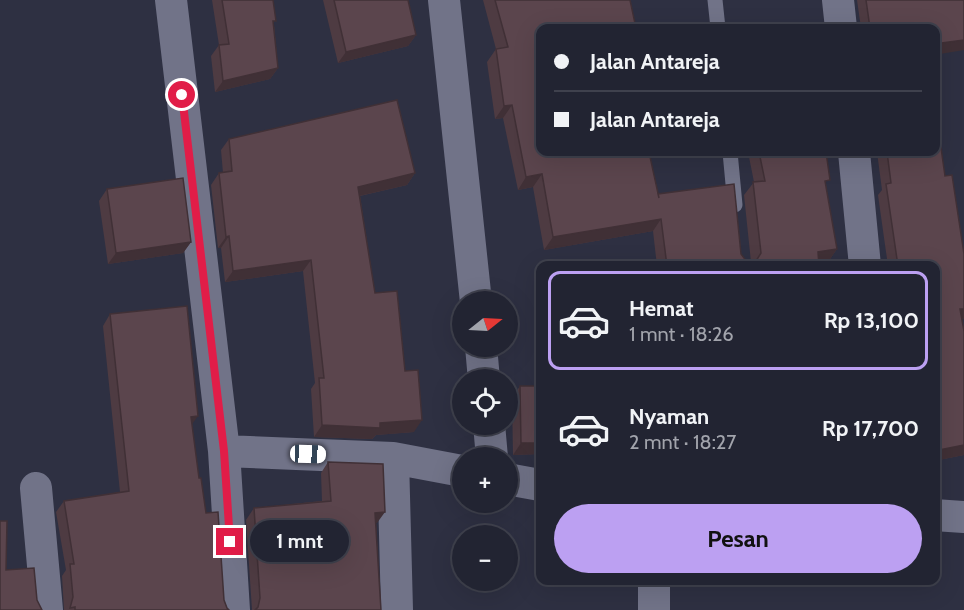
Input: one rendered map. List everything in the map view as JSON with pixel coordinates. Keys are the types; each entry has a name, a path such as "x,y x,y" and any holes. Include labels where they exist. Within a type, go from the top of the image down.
{"street":[{"path":"171,0 224,451 234,610"},
{"path":"444,0 475,291"},
{"path":"838,0 841,24"},
{"path":"854,156 865,261"},
{"path":"224,451 393,458 452,469"},
{"path":"393,458 397,610"},
{"path":"518,481 536,484"},
{"path":"36,488 47,610"},
{"path":"940,515 964,517"},
{"path":"654,585 654,610"}],"lane":[{"path":"715,0 718,24"},
{"path":"730,156 737,220"}],"building":[{"path":"222,0 273,0 278,68 223,81 219,45 229,44"},
{"path":"334,0 408,0 416,35 346,52"},
{"path":"495,0 630,0 635,24 536,24 536,156 650,156 658,194 734,184 741,254 746,261 666,261 661,219 553,237 542,174 526,177 512,105 504,106 496,49 508,47"},
{"path":"866,0 964,0 964,40 940,43 940,24 869,24"},
{"path":"397,100 415,173 358,187 375,293 397,291 405,371 418,370 422,420 380,423 380,428 322,425 319,378 324,378 311,260 233,271 229,236 226,237 219,173 232,171 229,139"},
{"path":"940,141 945,176 952,175 964,254 964,309 960,309 964,331 964,445 940,450 940,261 897,261 886,184 891,183 888,156 940,156"},
{"path":"760,156 827,156 830,180 825,181 837,249 818,252 819,261 756,261 761,253 753,182 765,181"},
{"path":"183,178 191,242 116,253 107,189"},
{"path":"187,306 198,416 191,417 199,478 201,478 206,513 218,512 224,600 229,610 75,610 75,607 70,608 73,597 70,564 74,564 64,501 129,491 110,314"},
{"path":"520,386 536,386 536,443 521,443"},
{"path":"328,462 383,464 385,512 375,513 381,610 255,610 260,598 254,508 331,501"},
{"path":"0,521 7,521 6,570 34,568 37,600 42,610 0,610"}],"route":[{"path":"182,95 224,451 230,542"}]}
